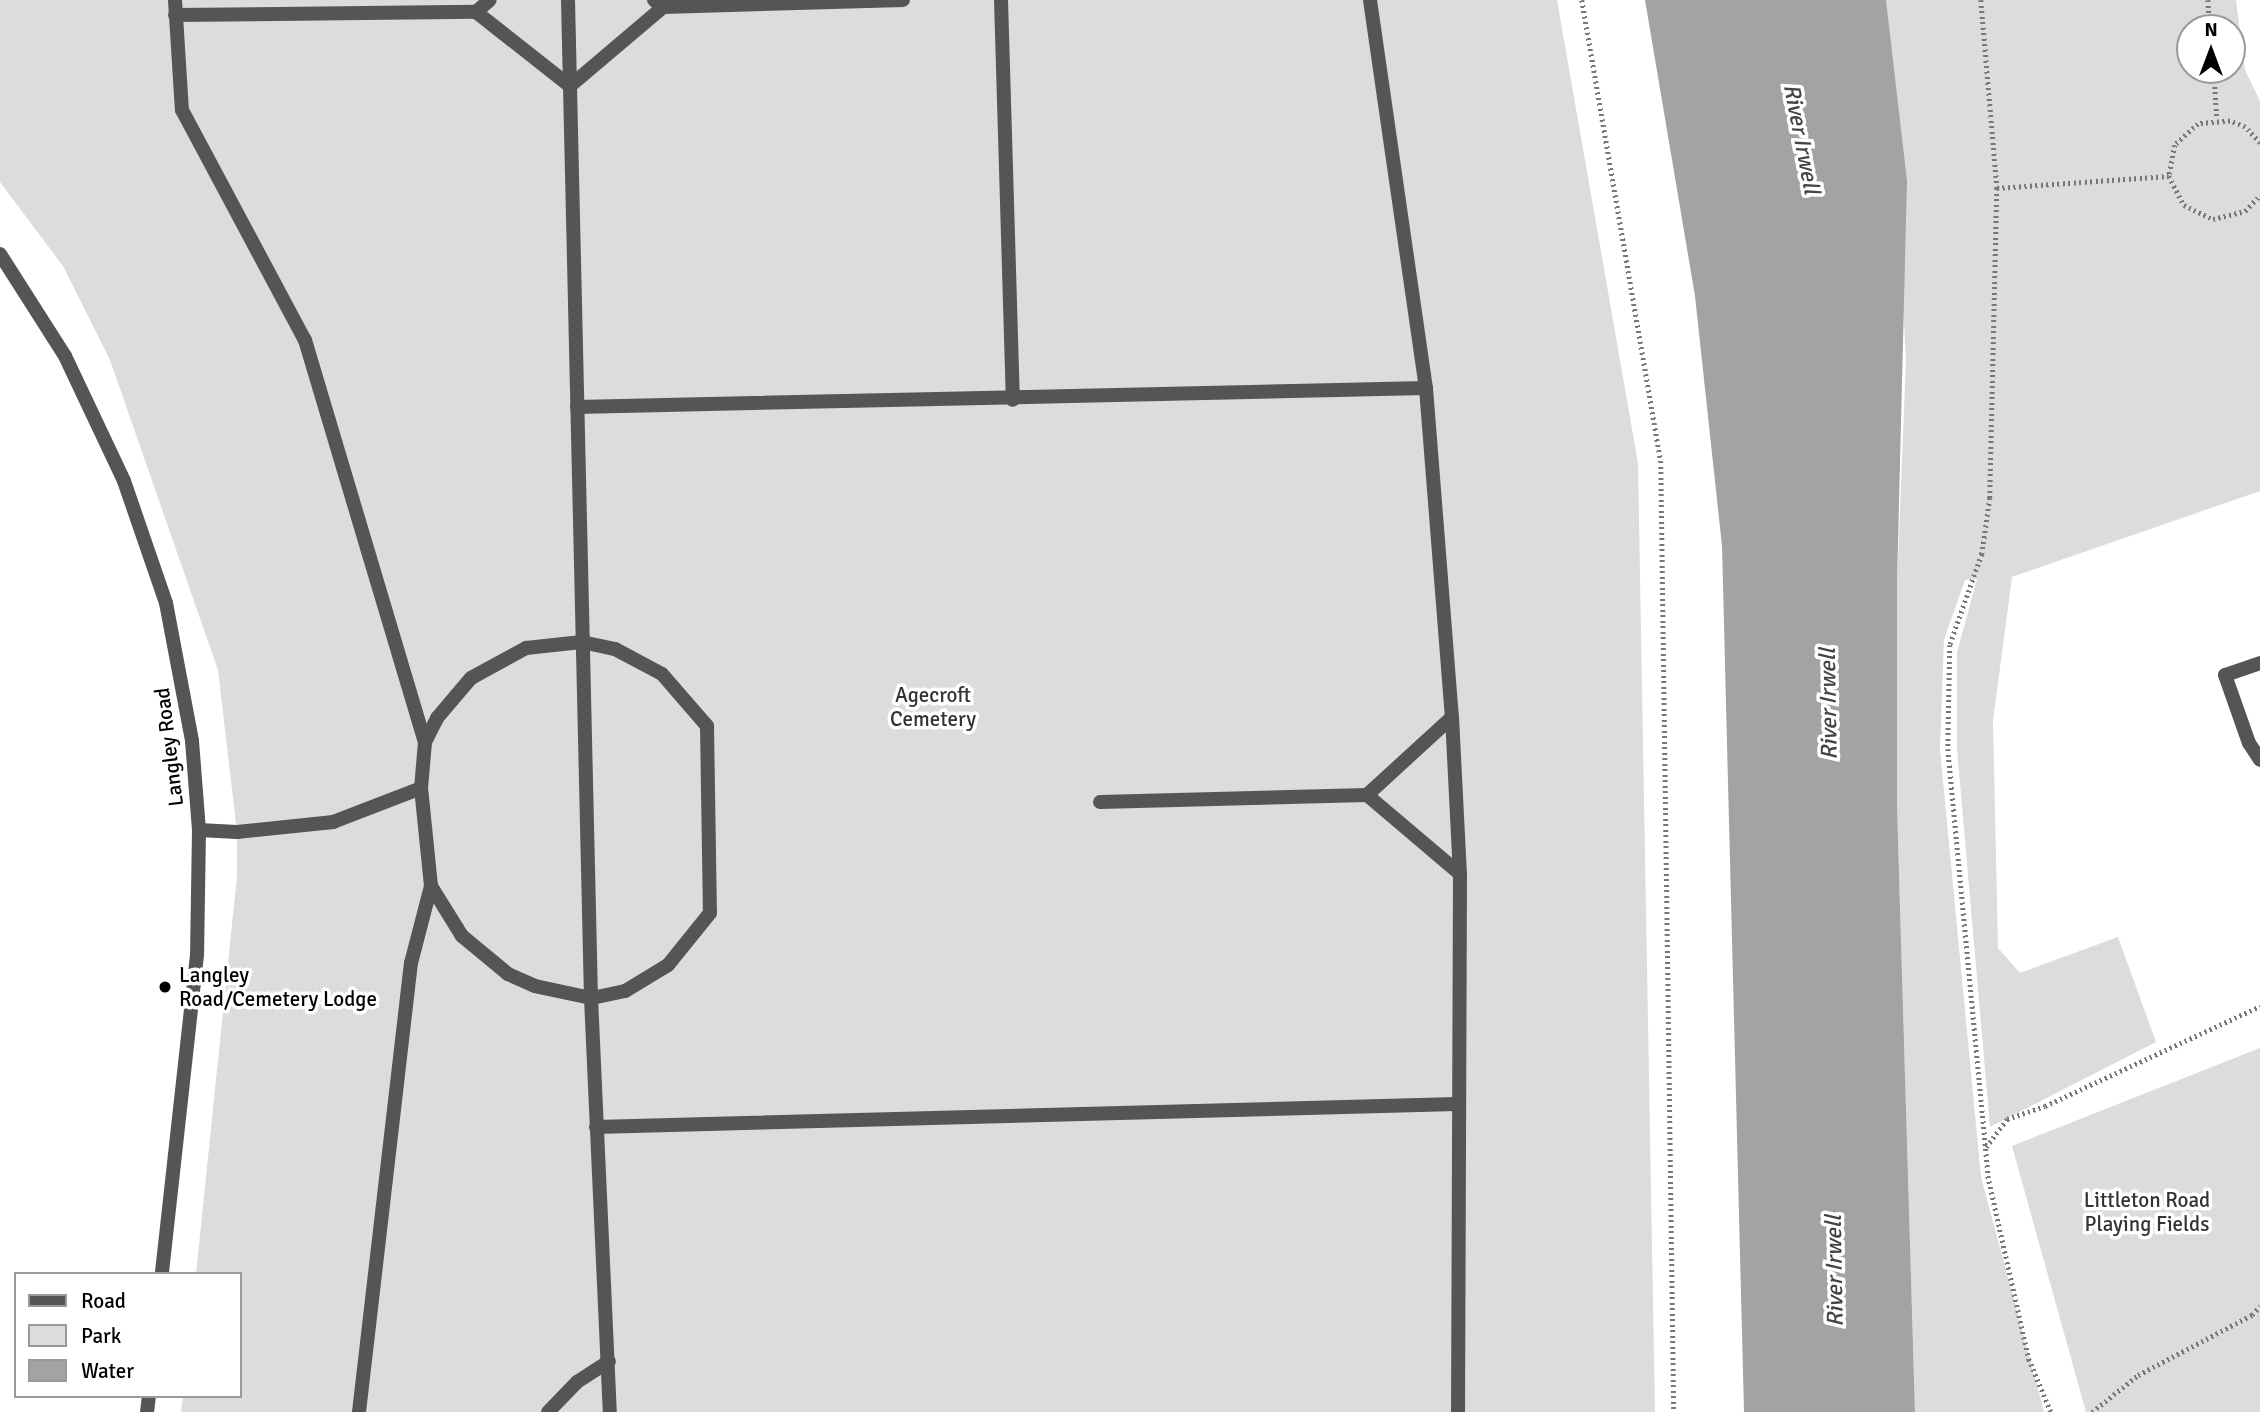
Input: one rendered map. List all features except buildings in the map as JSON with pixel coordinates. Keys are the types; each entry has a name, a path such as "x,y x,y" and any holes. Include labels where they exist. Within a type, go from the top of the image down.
{"street":[{"path":"476,12 489,0"},
{"path":"568,0 591,998 610,1412"},
{"path":"570,86 659,3 903,0"},
{"path":"1001,0 1013,400"},
{"path":"1370,0 1426,388 1452,717 1460,874 1457,1104 1458,1412"},
{"path":"359,1412 411,963 431,886 421,788 425,742 305,340 182,110 175,8 476,12 570,86"},
{"name":"Langley Road","path":"0,254 65,356 99,421 147,542 180,667 200,830 197,955 162,1272"},
{"path":"577,407 1013,400 1426,388"},
{"path":"425,742 452,697 498,660 526,648 582,642 615,649 662,674 694,706 707,726 710,913 668,965 625,991 591,998 534,986 484,957 463,936 431,886"},
{"path":"2260,663 2225,675 2249,744 2260,760"},
{"path":"1100,803 1367,795 1452,717"},
{"path":"200,830 237,832 333,822 421,788"},
{"path":"1367,795 1460,874"},
{"path":"596,1127 1457,1104"},
{"path":"548,1412 577,1382 609,1361"}],"path":[{"path":"1582,0 1661,461 1674,1412"},
{"path":"1981,0 1997,188 1990,498 1982,554 1950,645 1948,749 1985,1148 2029,1359 2051,1412"},
{"path":"2215,84 2217,119"},
{"path":"2260,144 2245,127 2217,119 2185,132 2169,160 2169,176 2184,205 2213,219 2245,211 2260,195"},
{"path":"1997,188 2169,176"},
{"path":"1985,1148 1993,1132 2007,1119 2045,1106 2260,1006"},
{"path":"2092,1412 2138,1374 2260,1306"}],"green space":[{"name":"Agecroft Cemetery","path":"0,0 1557,0 1638,463 1655,1412 181,1412 183,1398 242,1398 242,1272 196,1272 237,876 237,832 218,670 110,360 63,266 0,182"},
{"path":"1886,0 2236,0 2238,14 2176,14 2176,84 2246,84 2246,72 2260,101 2260,491 2012,577 1993,721 1998,948 2020,973 2118,937 2156,1042 1990,1127 1957,749 1957,652 1977,579 1965,580 1944,640 1940,749 1981,1177 2044,1412 1915,1412 1897,805 1897,584 1906,360"},
{"name":"Littleton Road Playing Fields","path":"2260,1048 2260,1412 2086,1412 2012,1146"}],"water":[{"name":"River Irwell","path":"1645,0 1886,0 1907,181 1897,584 1897,805 1915,1412 1744,1412 1722,546 1695,296"}],"place":[{"name":"Langley Road/Cemetery Lodge","path":"165,987"}]}
